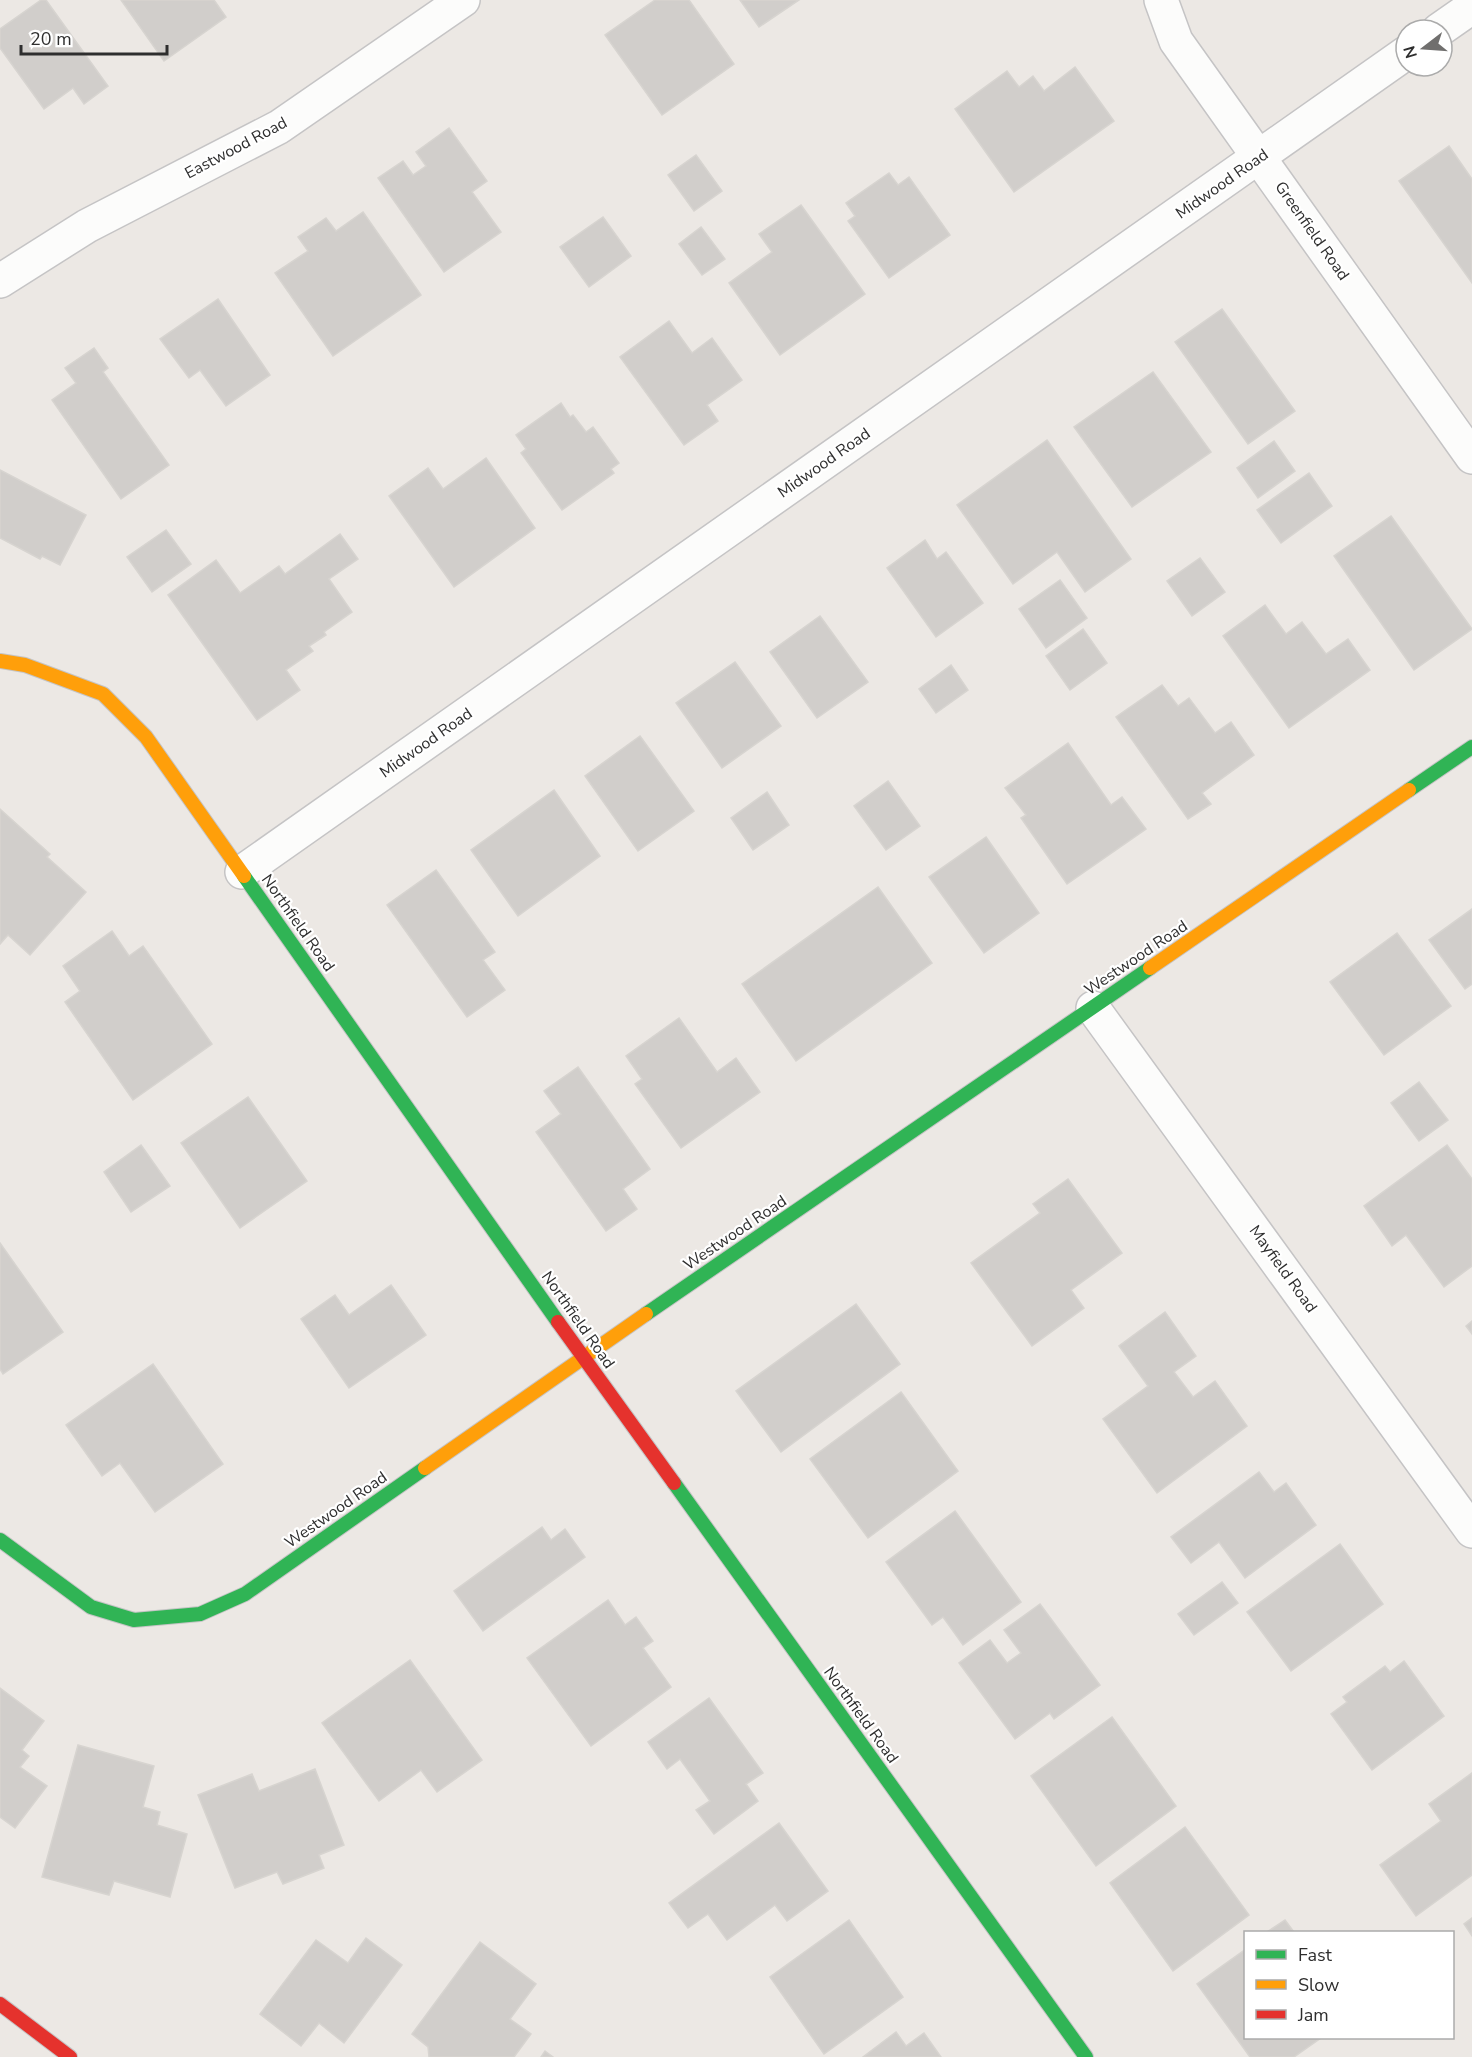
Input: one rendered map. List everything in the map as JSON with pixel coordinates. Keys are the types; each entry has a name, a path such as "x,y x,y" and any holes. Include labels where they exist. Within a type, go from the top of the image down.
{"street":[{"name":"Eastwood Road","path":"0,281 87,226 279,127 463,0"},
{"name":"Greenfield Road","path":"1161,0 1176,41 1472,458"},
{"path":"1454,19 1472,6"},
{"name":"Midwood Road","path":"242,872 1394,61"},
{"name":"Northfield Road","path":"0,661 25,665 103,694 146,737 583,1357 1086,2057"},
{"name":"Westwood Road","path":"0,1540 92,1607 134,1620 200,1614 245,1594 583,1357 1472,747"},
{"name":"Mayfield Road","path":"1093,1008 1472,1531"},
{"path":"0,2004 70,2057"}],"building":[{"path":"41,0 46,0 108,86 84,104 73,88 44,109 0,48 0,29"},
{"path":"121,0 214,0 226,17 164,61"},
{"path":"655,0 689,0 734,64 662,115 605,35"},
{"path":"740,0 799,0 759,27"},
{"path":"1075,67 1114,121 1014,192 955,109 1007,71 1019,87 1033,76 1044,91"},
{"path":"449,128 487,181 472,192 501,232 444,272 378,178 403,161 413,175 426,166 416,152"},
{"path":"1449,146 1472,179 1472,283 1399,181"},
{"path":"696,155 722,191 694,211 668,175"},
{"path":"889,173 898,185 909,177 950,235 889,278 848,221 855,216 846,203"},
{"path":"801,205 865,294 780,355 729,283 772,252 759,234"},
{"path":"363,212 421,295 333,356 275,273 308,251 298,237 326,218 336,231"},
{"path":"603,217 631,256 589,287 560,247"},
{"path":"701,227 725,259 702,275 679,244"},
{"path":"218,299 270,375 226,406 200,370 189,378 160,339"},
{"path":"1222,309 1295,411 1248,444 1175,342"},
{"path":"669,321 692,353 712,338 742,380 707,405 718,421 684,445 620,357"},
{"path":"94,348 108,368 103,372 169,465 121,499 52,400 76,383 65,368"},
{"path":"1153,372 1211,452 1132,507 1074,427"},
{"path":"561,403 570,417 573,415 586,432 593,427 619,463 611,469 614,473 562,510 521,453 526,449 516,435"},
{"path":"1047,440 1131,559 1085,592 1057,552 1013,584 957,505"},
{"path":"1274,441 1295,471 1258,498 1237,468"},
{"path":"486,458 535,528 454,587 389,496 428,468 443,489"},
{"path":"0,470 86,515 60,565 42,556 40,559 0,538"},
{"path":"1309,473 1332,506 1281,543 1257,510"},
{"path":"1391,516 1472,629 1414,670 1334,556"},
{"path":"166,530 191,564 152,592 127,557"},
{"path":"340,534 358,559 329,579 352,612 324,632 326,635 309,646 313,651 286,670 300,690 257,720 168,595 216,560 240,593 279,566 285,574"},
{"path":"925,540 937,559 946,552 983,603 936,637 887,568"},
{"path":"1200,558 1225,592 1192,616 1167,581"},
{"path":"1060,580 1087,618 1046,648 1019,609"},
{"path":"1265,605 1286,634 1302,622 1326,654 1348,639 1370,670 1289,728 1223,636"},
{"path":"820,616 868,682 817,718 770,652"},
{"path":"1083,629 1107,663 1070,690 1046,656"},
{"path":"735,662 781,726 722,768 676,703"},
{"path":"951,665 968,690 936,713 919,689"},
{"path":"1162,685 1178,706 1189,698 1215,733 1231,722 1254,755 1202,793 1211,804 1188,819 1116,717"},
{"path":"640,736 694,811 638,851 585,776"},
{"path":"1068,743 1111,805 1122,797 1146,829 1067,884 1021,818 1026,815 1005,788"},
{"path":"888,781 920,826 886,850 854,806"},
{"path":"554,790 600,856 518,916 471,850"},
{"path":"767,792 789,825 753,850 731,818"},
{"path":"0,809 50,854 47,857 86,892 30,955 8,935 0,944"},
{"path":"986,837 1039,913 984,953 929,877"},
{"path":"436,870 495,952 483,960 505,990 467,1017 387,905"},
{"path":"878,887 932,963 796,1061 742,984"},
{"path":"1472,909 1472,984 1465,989 1429,940"},
{"path":"112,931 129,956 143,946 212,1044 133,1100 65,1002 80,991 63,966"},
{"path":"1397,933 1451,1006 1384,1055 1330,982"},
{"path":"679,1018 717,1072 736,1058 760,1092 681,1148 635,1084 642,1079 626,1056"},
{"path":"578,1067 650,1169 623,1189 637,1209 606,1231 536,1132 561,1114 544,1091"},
{"path":"1419,1082 1448,1120 1419,1141 1391,1103"},
{"path":"248,1097 307,1181 240,1228 181,1143"},
{"path":"141,1145 170,1186 131,1212 104,1172"},
{"path":"1447,1145 1472,1179 1472,1266 1444,1287 1406,1235 1392,1246 1364,1206"},
{"path":"1068,1179 1122,1253 1071,1290 1084,1308 1032,1346 971,1263 1040,1213 1033,1204"},
{"path":"0,1243 63,1332 3,1374 0,1369"},
{"path":"391,1285 426,1335 349,1388 301,1319 335,1295 349,1315"},
{"path":"856,1304 900,1364 781,1452 736,1391"},
{"path":"1165,1312 1196,1356 1174,1372 1193,1397 1215,1381 1247,1426 1157,1493 1103,1419 1148,1386 1119,1346"},
{"path":"1472,1321 1472,1334 1466,1326"},
{"path":"153,1364 223,1464 155,1512 120,1463 102,1476 66,1425"},
{"path":"901,1392 958,1471 868,1538 810,1459"},
{"path":"1259,1472 1274,1492 1286,1483 1316,1525 1245,1578 1219,1542 1191,1563 1171,1537"},
{"path":"955,1511 1021,1602 963,1645 943,1617 932,1625 886,1562"},
{"path":"542,1527 551,1540 565,1529 585,1557 483,1631 454,1591"},
{"path":"1340,1544 1383,1604 1291,1671 1247,1612"},
{"path":"1222,1582 1238,1603 1194,1635 1178,1614"},
{"path":"608,1600 625,1625 636,1617 653,1641 643,1648 671,1687 591,1746 527,1658"},
{"path":"1040,1604 1100,1685 1054,1719 1050,1713 1015,1739 959,1663 990,1640 1007,1663 1021,1653 1004,1630"},
{"path":"410,1660 482,1760 437,1792 421,1770 379,1801 322,1723"},
{"path":"1404,1661 1444,1716 1372,1770 1331,1714 1347,1702 1343,1697 1385,1666 1390,1672"},
{"path":"0,1688 44,1721 22,1750 29,1756 20,1767 47,1786 15,1828 0,1817"},
{"path":"709,1698 763,1773 746,1784 758,1801 714,1834 696,1810 710,1801 680,1759 667,1769 648,1742"},
{"path":"1112,1717 1176,1806 1096,1866 1031,1776"},
{"path":"78,1745 154,1766 143,1807 160,1812 157,1825 187,1834 170,1897 114,1881 109,1895 42,1877"},
{"path":"315,1769 344,1845 319,1855 324,1868 283,1884 277,1872 235,1888 198,1795 252,1774 259,1791"},
{"path":"1472,1773 1472,1875 1416,1916 1380,1865 1441,1821 1429,1804"},
{"path":"779,1823 828,1891 787,1921 775,1905 727,1940 708,1914 688,1928 669,1903"},
{"path":"1185,1827 1249,1915 1173,1971 1110,1883"},
{"path":"1472,1918 1472,1936 1464,1924"},
{"path":"849,1920 903,1997 824,2054 770,1977"},
{"path":"1285,1920 1293,1931 1268,1931"},
{"path":"366,1938 402,1965 344,2043 319,2023 301,2046 260,2014 316,1940 348,1963"},
{"path":"480,1942 536,1984 510,2019 531,2034 514,2057 429,2057 428,2047 412,2034"},
{"path":"1244,1950 1244,2039 1320,2039 1294,2057 1250,2057 1197,1984"},
{"path":"896,2032 906,2046 924,2033 941,2057 863,2057"},
{"path":"545,2051 553,2057 541,2057"}],"traffic: fast":[{"path":"1409,790 1472,747"},
{"path":"244,876 558,1322"},
{"path":"646,1314 1150,968"},
{"path":"0,1540 91,1607 134,1620 200,1614 245,1594 425,1468"},
{"path":"674,1483 1086,2057"}],"traffic: slow":[{"path":"0,661 25,665 103,694 146,737 244,876"},
{"path":"1150,968 1409,790"},
{"path":"425,1468 646,1314"}],"traffic: jam":[{"path":"558,1322 674,1483"},
{"path":"0,2004 70,2057"}]}
